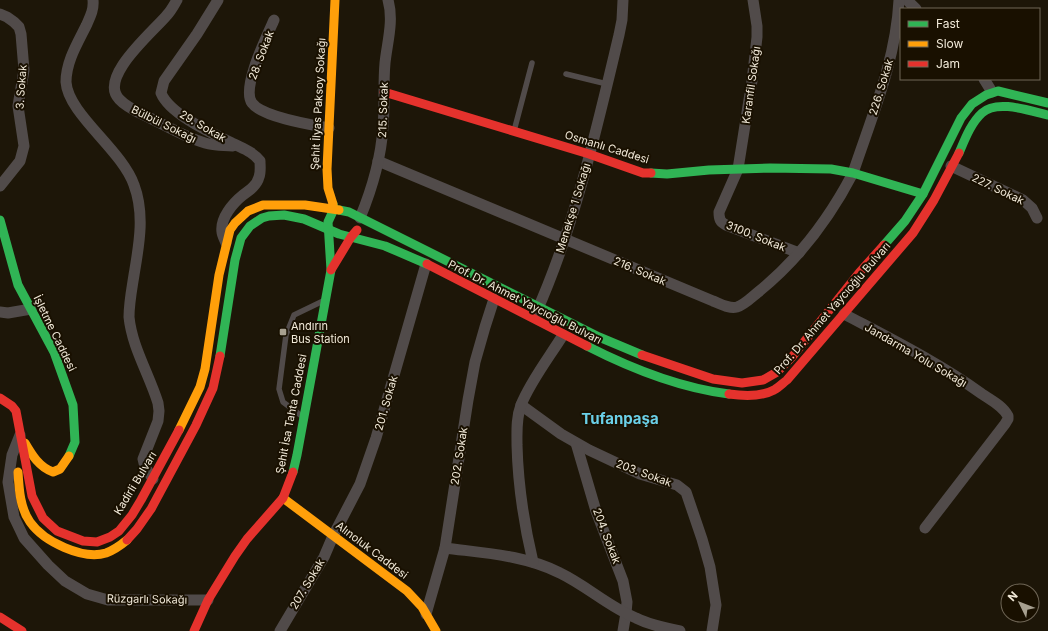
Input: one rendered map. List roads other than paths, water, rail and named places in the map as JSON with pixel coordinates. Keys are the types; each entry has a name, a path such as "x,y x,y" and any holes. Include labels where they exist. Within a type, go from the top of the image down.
{"main road":[{"name":"Şehit İlyas Paksoy Sokağı","path":"334,209 327,179 335,0"},
{"path":"992,92 998,91 1048,103"},
{"name":"Osmanlı Caddesi","path":"384,92 589,154 642,173 654,174 738,169 800,168 831,170 853,173 923,194"},
{"name":"Prof. Dr. Ahmet Yaycıoğlu Bulvarı","path":"360,218 620,346 692,373 713,379 733,382 763,380 777,372 792,357 859,273 905,221 923,194 961,118 975,101 992,92"},
{"name":"Prof. Dr. Ahmet Yaycıoğlu Bulvarı","path":"351,237 385,246 426,264 563,335 604,355 647,373 698,389 731,395 745,396 765,393 781,386 799,367 913,233 934,200 973,125 983,112 994,106 1003,106 1048,115"},
{"name":"Kadirli Bulvarı","path":"20,435 32,496 43,518 53,528 75,539 97,542 110,537 132,515 153,479 200,387 205,369 226,243 230,230 235,223 248,211 256,207 282,204 305,205 334,209 349,212 360,218"},
{"path":"327,228 329,218 334,209"},
{"path":"0,398 12,406 16,411 20,435 18,468 19,486 26,515 35,528 60,545 93,554 105,553 121,544 136,531 151,509 196,425 213,388 220,356 235,260 245,231 262,218 277,215 304,219 339,234 351,237 358,229 360,218"},
{"name":"İşletme Caddesi","path":"0,220 18,285 54,352 73,405 75,442 64,465 56,471 49,471 45,469 37,461 20,435"},
{"name":"Şehit İsa Tahta Caddesi","path":"194,631 208,600 223,574 255,529 283,498 291,479 304,418 331,270 327,228"},
{"name":"Şehit İsa Tahta Caddesi","path":"331,270 351,237"},
{"name":"Alınoluk Caddesi","path":"283,498 407,591 419,603 436,631"},
{"path":"0,617 22,631"}],"street":[{"path":"93,0 94,6 91,14 71,56 67,72 67,92 76,107 110,147 128,173 134,183 139,204 140,243 131,290 129,316 137,349 158,403 158,421 143,459 145,467 153,479"},
{"name":"Bülbül Sokağı","path":"177,0 168,14 142,41 123,64 115,82 114,89 116,96 123,103 134,110 196,139 218,145 238,146"},
{"name":"29. Sokak","path":"218,0 197,34 164,81 161,93 168,103 183,116 256,156 260,161 260,177 252,189 239,199 225,217 222,225 222,232 226,243"},
{"name":"215. Sokak","path":"360,218 372,187 378,161 383,127 385,62 390,20 388,0"},
{"name":"Menekşe 1 Sokağı","path":"533,320 540,306 565,239 589,154 619,35 623,0"},
{"name":"Karanfil Sokağı","path":"738,169 757,48 757,26 753,0"},
{"name":"226. Sokak","path":"853,173 890,63 899,0"},
{"path":"907,0 915,8"},
{"name":"3. Sokak","path":"0,14 7,16 14,22 19,27 21,34 24,70 18,106 24,146 20,161 0,186"},
{"name":"28. Sokak","path":"274,20 251,78 249,94 250,100 256,108 273,115 329,128"},
{"path":"985,80 992,92"},
{"name":"216. Sokak","path":"378,161 713,302 732,308 738,307 783,271 799,253 836,202 853,173"},
{"name":"227. Sokak","path":"951,166 1024,200 1032,208 1037,218"},
{"name":"3100. Sokak","path":"738,169 719,212 719,218 722,222 799,253"},
{"name":"201. Sokak","path":"333,536 352,502 368,464 426,264"},
{"name":"202. Sokak","path":"426,614 445,548 472,377 478,349 494,299"},
{"path":"0,312 31,309"},
{"name":"Jandarma Yolu Sokağı","path":"844,314 927,358 1001,408 1008,416 1005,424 925,528"},
{"path":"534,562 525,522 518,476 516,429 521,405 563,335"},
{"name":"203. Sokak","path":"521,405 576,443 630,469 677,485 686,492 710,567 716,605 712,631"},
{"name":"Rüzgarlı Sokağı","path":"20,435 12,455 8,482 14,517 24,538 48,565 65,581 87,594 108,600 208,600"},
{"name":"204. Sokak","path":"576,443 596,511 623,581 627,602 623,631"},
{"name":"207. Sokak","path":"280,631 318,567 333,536"},
{"path":"445,548 534,562 561,573 626,613 642,621 680,631"}],"lane":[{"path":"514,131 532,63"},
{"path":"566,74 607,84"},
{"path":"304,418 283,402 279,389 286,335 294,315 326,300"}],"place":[{"name":"Andırın Bus Station","path":"283,332"}],"district":[{"name":"Tufanpaşa","path":"620,419"}]}
